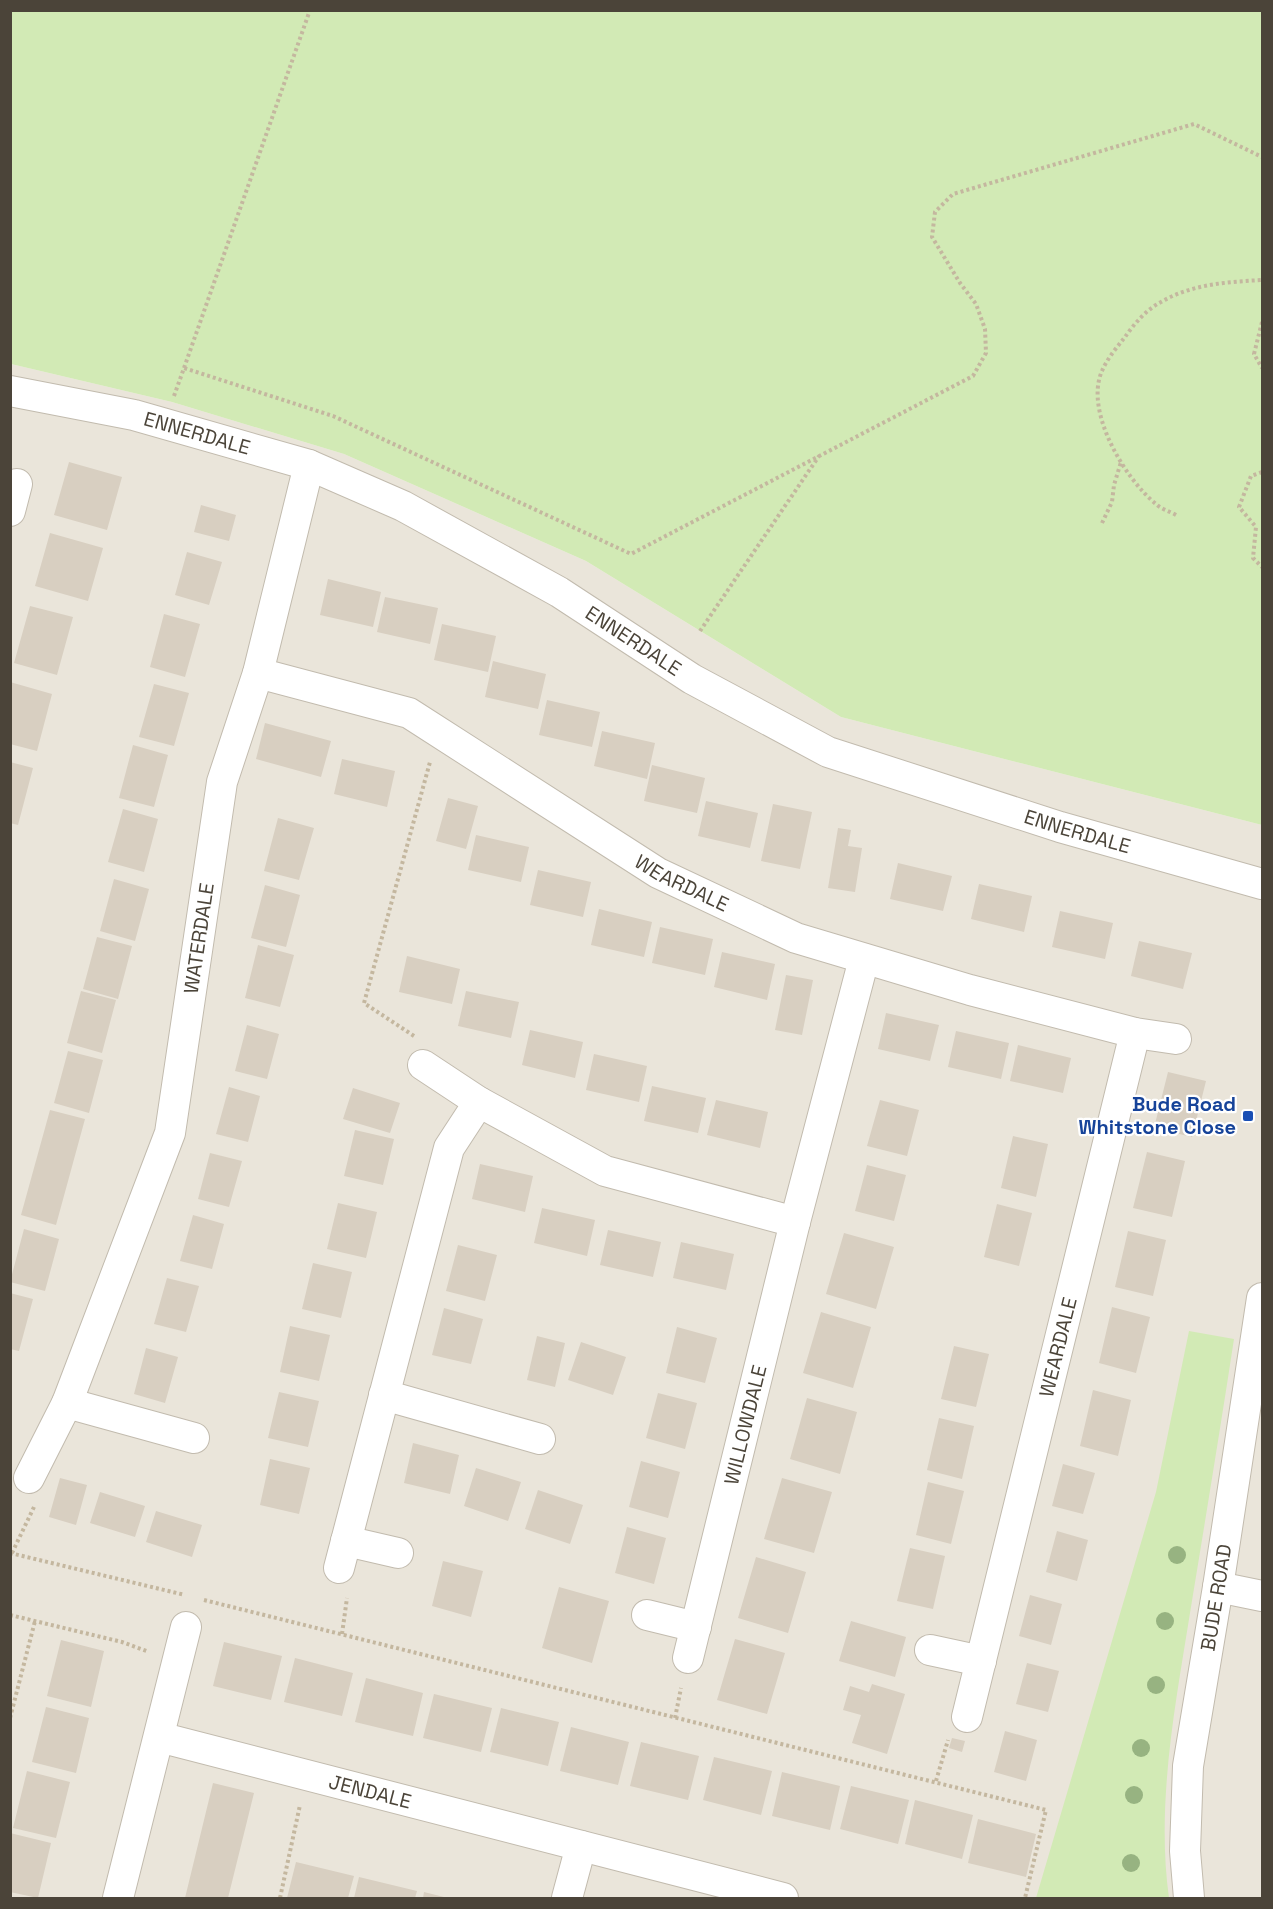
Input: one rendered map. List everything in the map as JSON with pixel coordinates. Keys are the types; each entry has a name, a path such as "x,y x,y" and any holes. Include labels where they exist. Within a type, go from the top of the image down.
{"street":[{"name":"ENNERDALE","path":"10,391 134,415 309,465 403,506 549,587 692,679 828,752 1060,827 1263,884"},
{"name":"WATERDALE","path":"29,1478 67,1403 170,1133 222,782 258,673 309,465"},
{"name":"WEARDALE","path":"258,673 409,713 658,873 796,938 981,993 1135,1033 1176,1039"},
{"name":"WILLOWDALE","path":"688,1658 795,1222 864,959"},
{"name":"WEARDALE","path":"967,1717 1135,1033"},
{"path":"422,1053 479,1102 605,1171 795,1222"},
{"path":"398,1553 342,1554 449,1148 479,1102"},
{"name":"BUDE ROAD","path":"1189,1899 1185,1851 1188,1766 1263,1298"},
{"path":"384,1395 540,1439"},
{"path":"67,1403 194,1438"},
{"path":"1218,1587 1263,1596"},
{"path":"647,1615 696,1627"},
{"path":"118,1899 186,1627"},
{"path":"930,1650 981,1661"},
{"name":"JENDALE","path":"159,1737 783,1899"},
{"path":"567,1899 581,1846"}],"path":[{"path":"172,402 310,10"},
{"path":"184,368 333,416 631,554 973,376 986,353 985,329 976,304 960,283 932,237 936,212 953,194 1194,124 1263,157"},
{"path":"1176,515 1157,505 1135,483 1121,462 1103,426 1098,399 1101,372 1116,347 1134,325 1158,303 1207,284 1263,280"},
{"path":"1263,322 1254,354 1263,368"},
{"path":"699,631 820,455"},
{"path":"1102,523 1112,502 1121,462"},
{"path":"1263,472 1251,476 1239,507 1256,527 1253,558 1263,567"},
{"path":"422,1053 364,1003 438,732"},
{"path":"29,1478 40,1493 11,1553 191,1597"},
{"path":"342,1554 347,1595 342,1634"},
{"path":"203,1599 1046,1810 1025,1899"},
{"path":"10,1615 122,1642 178,1663"},
{"path":"10,1718 35,1621"},
{"path":"936,1781 953,1723 967,1717"},
{"path":"280,1899 306,1775"}],"shaded area":[{"path":"11,364 172,402 344,454 586,561 841,717 1262,825 1262,1898 11,1898"}],"green space":[{"path":"11,10 1262,11 1262,825 841,717 586,561 344,454 172,402 11,364"},
{"path":"1189,1331 1234,1339 1169,1756 1165,1827 1169,1898 1036,1898 1156,1492"}],"building":[{"path":"69,462 122,477 107,530 54,515"},
{"path":"201,505 236,515 229,541 194,532"},
{"path":"50,533 103,548 88,601 35,586"},
{"path":"187,552 222,562 209,605 175,595"},
{"path":"328,579 381,592 373,627 320,615"},
{"path":"385,597 438,608 430,644 377,632"},
{"path":"30,606 73,617 57,675 14,663"},
{"path":"164,614 200,624 185,677 150,667"},
{"path":"442,624 496,636 488,672 434,660"},
{"path":"493,661 546,674 538,709 485,697"},
{"path":"10,682 52,694 37,751 10,744"},
{"path":"154,684 189,693 174,746 139,737"},
{"path":"547,700 600,712 592,747 539,735"},
{"path":"265,723 331,741 321,777 256,759"},
{"path":"602,731 655,743 647,779 594,766"},
{"path":"133,745 168,755 154,807 119,798"},
{"path":"342,759 395,771 387,807 334,794"},
{"path":"10,762 33,768 18,825 10,823"},
{"path":"652,765 705,778 697,813 644,801"},
{"path":"448,798 478,806 466,849 436,841"},
{"path":"706,801 758,813 750,848 698,836"},
{"path":"773,804 812,812 800,869 761,861"},
{"path":"123,809 158,819 144,872 108,862"},
{"path":"278,818 314,828 299,880 264,871"},
{"path":"838,828 851,830 848,846 862,848 855,892 828,888"},
{"path":"476,835 529,847 521,882 468,870"},
{"path":"898,863 952,876 943,911 890,899"},
{"path":"538,870 591,882 583,917 530,905"},
{"path":"114,879 149,889 135,941 100,931"},
{"path":"979,884 1032,896 1024,932 971,919"},
{"path":"265,885 300,895 286,947 251,938"},
{"path":"599,909 652,922 644,957 591,945"},
{"path":"1060,911 1113,923 1105,959 1052,947"},
{"path":"660,927 713,939 705,975 652,963"},
{"path":"97,937 132,946 118,999 83,989"},
{"path":"1139,941 1192,953 1183,989 1131,976"},
{"path":"258,945 294,955 280,1007 245,998"},
{"path":"722,952 775,964 767,1000 714,987"},
{"path":"407,956 460,969 452,1004 399,992"},
{"path":"786,975 813,980 802,1035 775,1030"},
{"path":"81,991 116,1000 102,1053 67,1043"},
{"path":"466,991 519,1002 511,1038 458,1026"},
{"path":"886,1013 939,1025 930,1061 878,1049"},
{"path":"247,1025 279,1034 267,1079 235,1071"},
{"path":"530,1030 583,1042 575,1078 522,1065"},
{"path":"956,1031 1009,1043 1001,1079 948,1067"},
{"path":"1018,1045 1071,1058 1063,1093 1010,1081"},
{"path":"68,1051 103,1060 89,1113 54,1103"},
{"path":"594,1054 647,1066 639,1102 586,1090"},
{"path":"1168,1072 1206,1081 1192,1137 1154,1128"},
{"path":"652,1086 706,1098 698,1133 644,1121"},
{"path":"229,1087 260,1096 248,1142 216,1134"},
{"path":"353,1088 400,1103 390,1133 343,1119"},
{"path":"716,1100 768,1112 760,1148 707,1135"},
{"path":"880,1100 919,1110 907,1156 867,1146"},
{"path":"50,1110 85,1119 56,1225 21,1215"},
{"path":"355,1130 394,1139 383,1185 344,1176"},
{"path":"1013,1136 1048,1144 1036,1197 1001,1188"},
{"path":"1147,1152 1185,1161 1172,1217 1133,1208"},
{"path":"210,1153 242,1161 229,1207 198,1199"},
{"path":"480,1164 533,1176 525,1212 472,1199"},
{"path":"867,1165 906,1175 894,1221 855,1211"},
{"path":"338,1203 377,1212 366,1258 327,1249"},
{"path":"997,1204 1032,1213 1019,1266 984,1257"},
{"path":"542,1208 595,1220 587,1256 534,1243"},
{"path":"193,1215 224,1224 212,1269 180,1261"},
{"path":"24,1229 59,1239 45,1291 10,1282"},
{"path":"608,1230 661,1242 653,1277 600,1265"},
{"path":"1128,1231 1166,1240 1153,1296 1115,1287"},
{"path":"844,1233 894,1247 876,1309 826,1294"},
{"path":"681,1242 734,1254 726,1290 673,1278"},
{"path":"458,1245 497,1255 485,1301 446,1291"},
{"path":"313,1263 352,1272 341,1318 302,1309"},
{"path":"167,1278 199,1286 186,1332 154,1324"},
{"path":"10,1293 33,1299 19,1351 10,1349"},
{"path":"1112,1307 1150,1317 1136,1373 1099,1363"},
{"path":"444,1308 483,1319 471,1364 432,1355"},
{"path":"821,1312 871,1327 853,1388 803,1373"},
{"path":"290,1326 330,1335 319,1381 280,1372"},
{"path":"677,1327 717,1338 705,1383 666,1373"},
{"path":"537,1336 565,1343 555,1387 527,1380"},
{"path":"581,1342 626,1357 613,1395 568,1380"},
{"path":"954,1346 989,1354 976,1407 941,1399"},
{"path":"146,1348 178,1357 165,1403 134,1394"},
{"path":"1093,1390 1131,1400 1118,1456 1080,1446"},
{"path":"279,1392 319,1401 308,1447 268,1438"},
{"path":"658,1393 697,1403 685,1449 646,1438"},
{"path":"807,1398 857,1412 840,1474 790,1459"},
{"path":"939,1418 974,1426 962,1479 927,1470"},
{"path":"413,1443 459,1455 450,1494 404,1483"},
{"path":"270,1459 310,1468 299,1514 260,1505"},
{"path":"641,1461 680,1472 668,1518 629,1507"},
{"path":"1063,1464 1095,1473 1083,1514 1052,1506"},
{"path":"476,1468 521,1482 508,1521 464,1506"},
{"path":"60,1478 87,1485 76,1525 49,1517"},
{"path":"782,1478 832,1492 814,1553 764,1539"},
{"path":"928,1482 964,1491 951,1544 916,1535"},
{"path":"538,1490 583,1505 570,1544 525,1529"},
{"path":"100,1492 145,1506 135,1537 90,1523"},
{"path":"156,1511 202,1525 192,1557 146,1542"},
{"path":"627,1527 666,1538 654,1584 615,1573"},
{"path":"1057,1531 1088,1540 1077,1581 1046,1572"},
{"path":"910,1548 945,1556 933,1609 897,1601"},
{"path":"756,1557 806,1572 788,1633 738,1618"},
{"path":"443,1561 483,1571 471,1617 432,1606"},
{"path":"559,1587 609,1601 592,1663 542,1648"},
{"path":"1030,1595 1062,1604 1051,1645 1019,1636"},
{"path":"851,1621 906,1637 895,1677 839,1661"},
{"path":"735,1639 785,1653 767,1714 717,1700"},
{"path":"61,1640 104,1651 91,1707 47,1696"},
{"path":"224,1642 282,1656 271,1700 213,1686"},
{"path":"295,1658 353,1673 342,1716 284,1702"},
{"path":"1027,1663 1059,1671 1048,1712 1016,1704"},
{"path":"366,1678 423,1693 413,1736 355,1722"},
{"path":"872,1684 905,1694 887,1754 852,1743 861,1715 843,1710 850,1686 869,1692"},
{"path":"434,1694 492,1708 481,1752 423,1738"},
{"path":"46,1707 89,1718 76,1773 32,1762"},
{"path":"501,1708 559,1722 548,1766 490,1752"},
{"path":"571,1727 629,1742 618,1785 560,1771"},
{"path":"1005,1731 1037,1740 1026,1781 994,1772"},
{"path":"952,1738 965,1741 962,1752 949,1748"},
{"path":"641,1742 699,1756 688,1800 630,1786"},
{"path":"714,1757 772,1771 761,1815 703,1800"},
{"path":"27,1771 70,1782 56,1838 13,1828"},
{"path":"782,1772 840,1786 830,1830 772,1816"},
{"path":"213,1783 254,1793 228,1898 185,1898"},
{"path":"851,1786 909,1800 898,1844 840,1829"},
{"path":"915,1800 973,1815 962,1859 905,1844"},
{"path":"978,1819 1036,1834 1026,1877 968,1863"},
{"path":"10,1833 51,1843 38,1898 10,1892"},
{"path":"296,1862 354,1876 348,1898 287,1898"},
{"path":"359,1877 417,1891 415,1898 354,1898"},
{"path":"424,1892 448,1898 423,1898"}],"place":[{"name":"Bude Road Whitstone Close","path":"1248,1116"}]}
